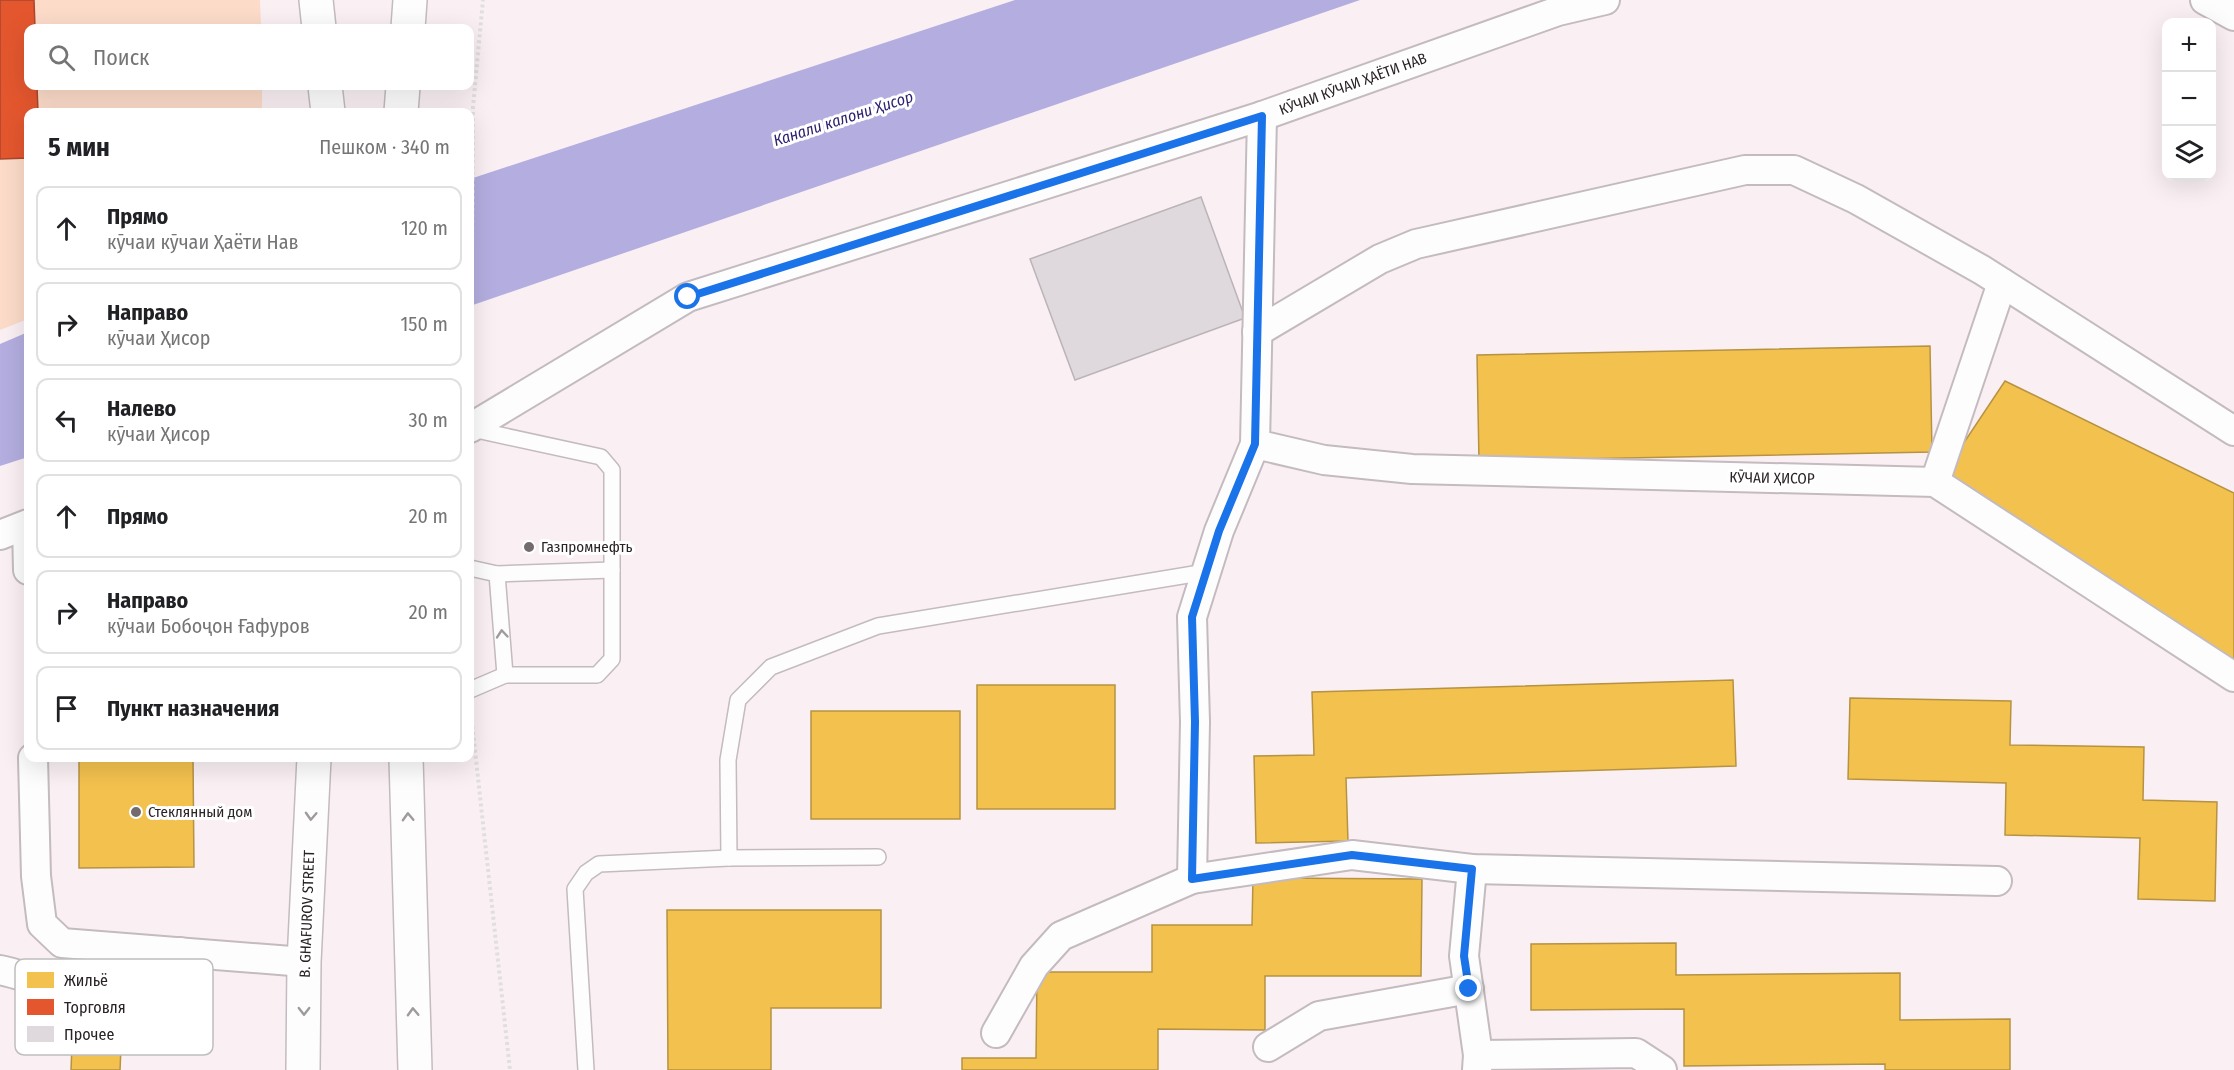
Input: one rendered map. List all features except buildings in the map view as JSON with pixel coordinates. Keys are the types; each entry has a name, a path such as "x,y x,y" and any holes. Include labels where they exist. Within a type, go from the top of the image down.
{"main road":[{"path":"316,0 319,24"},
{"path":"408,24 410,0"},
{"path":"325,90 328,108"},
{"path":"401,108 403,90"},
{"name":"B. GHAFUROV STREET","path":"303,1070 304,962 314,762"},
{"path":"406,762 415,1070"}],"street":[{"name":"КӮЧАИ КӮЧАИ ҲАЁТИ НАВ","path":"474,426 688,297 1262,116 1558,11 1605,0"},
{"path":"2205,0 2234,16"},
{"path":"1192,879 1195,722 1192,617 1219,531 1255,444 1262,116"},
{"path":"1257,332 1380,259 1416,244 1745,170 1794,170 1856,199 2002,283 2234,431"},
{"path":"2002,283 1935,482 2234,677"},
{"name":"КӮЧАИ ҲИСОР","path":"1255,444 1324,460 1412,469 1935,482"},
{"path":"0,535 24,526"},
{"path":"33,762 36,876 42,924 62,943 304,962"},
{"path":"996,1033 1034,966 1061,936 1192,879 1352,855 1472,869 1997,881"},
{"path":"1472,869 1464,956 1478,1062 1636,1053 1662,1070"},
{"path":"175,959 180,952"},
{"path":"0,970 15,973"},
{"path":"1268,1047 1319,1016 1469,989"}],"lane":[{"path":"474,429 601,457 612,470 612,659 597,675 505,675 474,688"},
{"path":"474,569 496,574 612,570"},
{"path":"729,858 728,760 738,700 771,667 879,626 1206,572"},
{"path":"496,574 505,675"},
{"path":"586,1070 574,889 586,873 599,864 729,858 878,857"}],"path":[{"path":"473,108 483,0"},
{"path":"474,740 510,1070"}],"shaded area":[{"path":"0,0 260,0 261,24 24,24 24,90 262,90 262,108 24,108 24,321 0,330"}],"water":[{"name":"Канали калони Ҳисор","path":"1015,0 1360,0 474,305 474,178"},
{"path":"24,334 24,458 0,466 0,344"}],"place":[{"name":"Газпромнефть","path":"529,547"},
{"name":"Стеклянный дом","path":"136,812"}],"route":[{"path":"688,297 1262,116 1255,444 1219,531 1192,617 1195,722 1192,879 1352,855 1472,869 1464,956 1469,989"}]}
